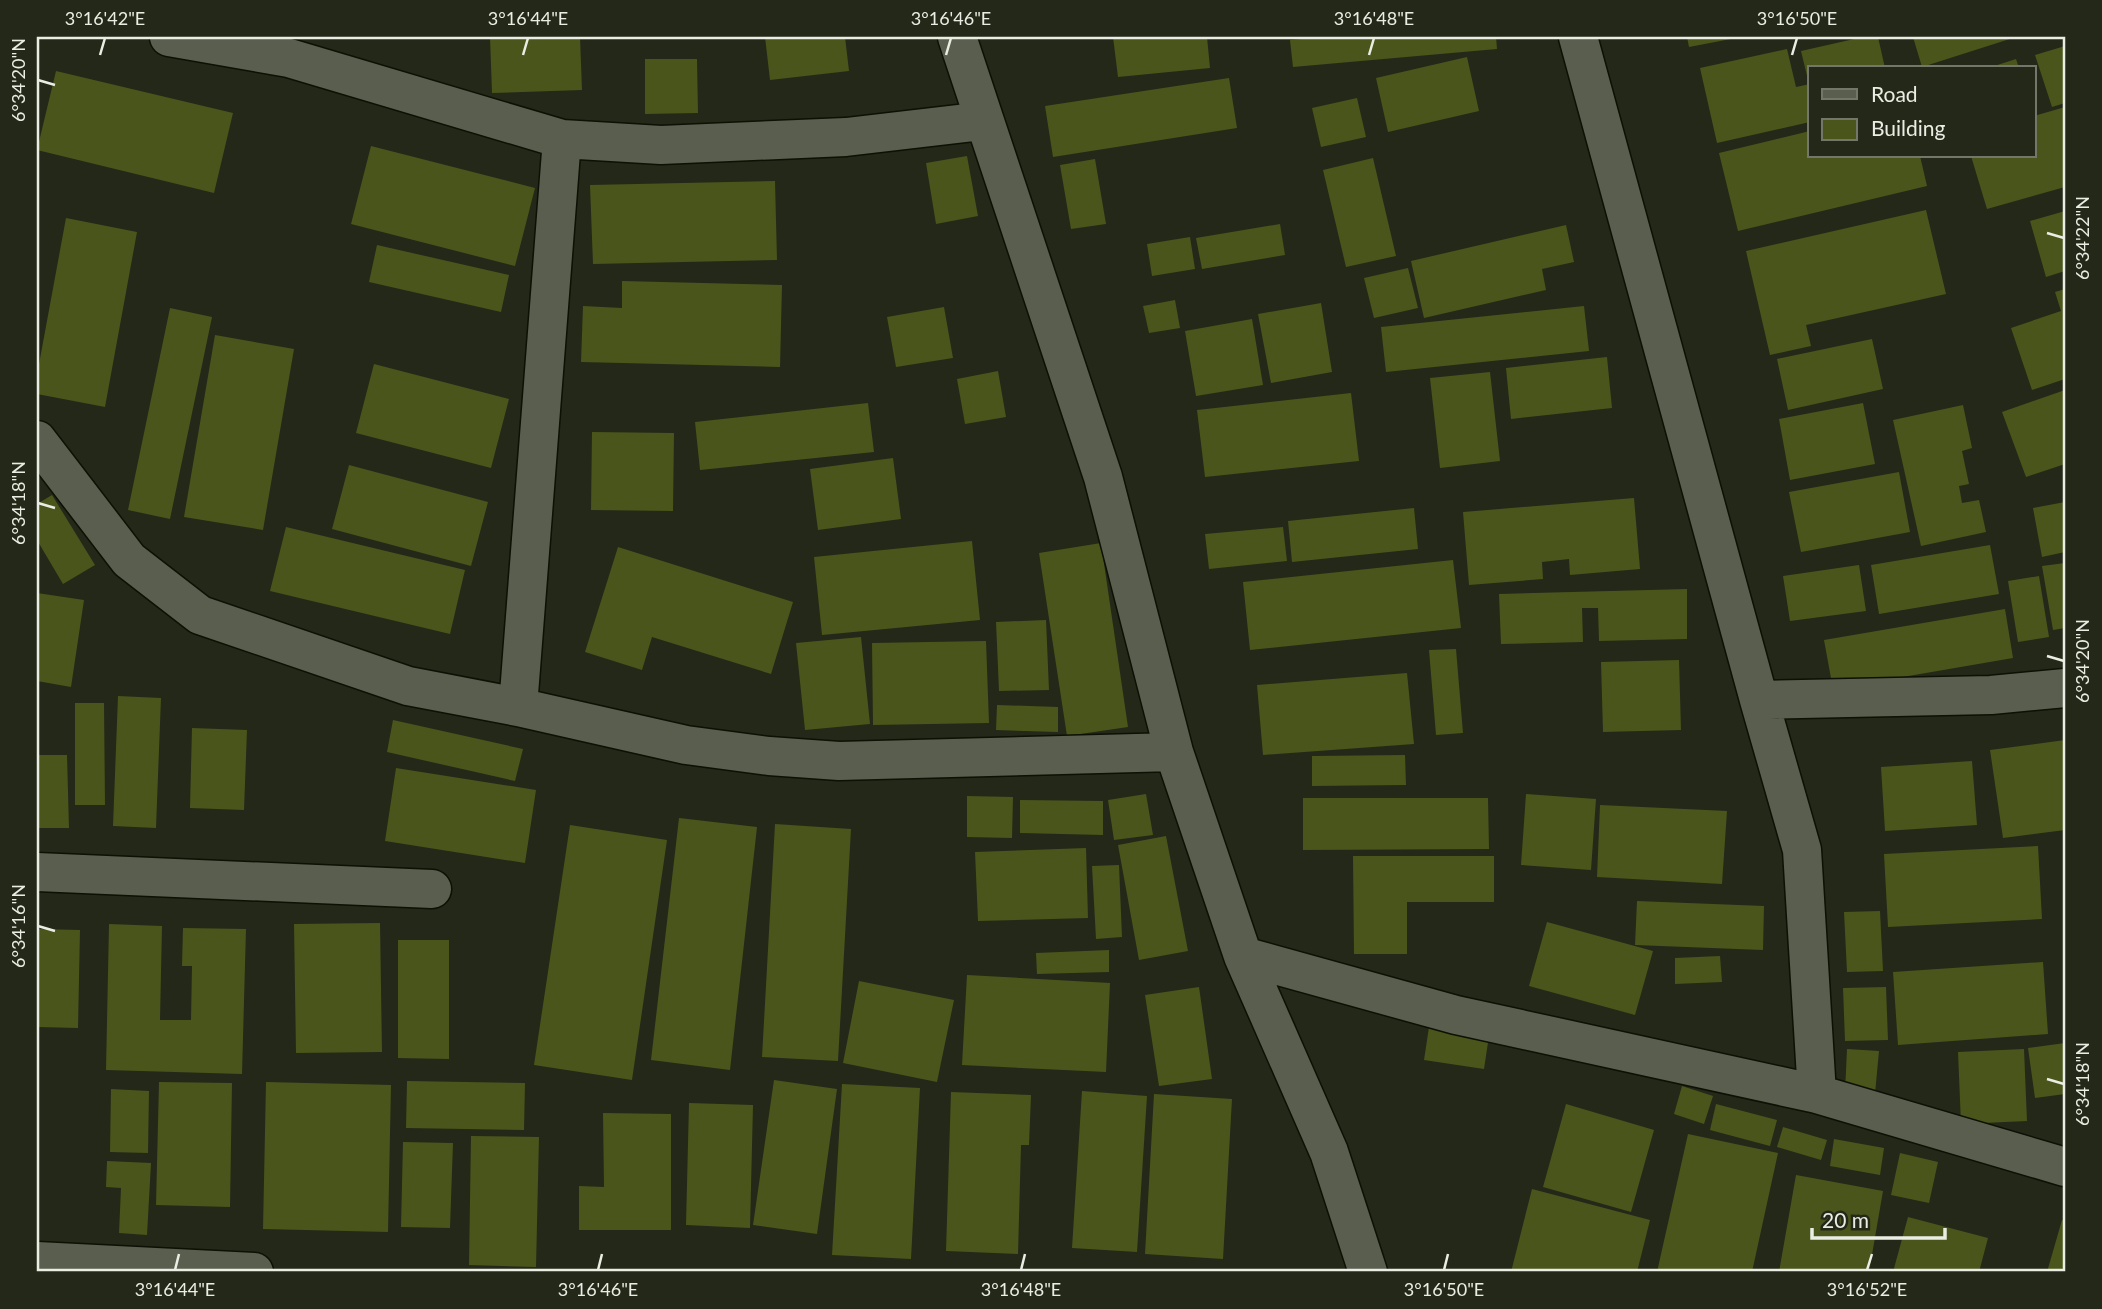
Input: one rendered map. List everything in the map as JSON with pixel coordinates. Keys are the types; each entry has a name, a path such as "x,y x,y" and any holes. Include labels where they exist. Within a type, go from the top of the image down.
{"street":[{"path":"169,37 289,58 562,139 674,144 846,137 983,121"},
{"path":"957,37 1103,477 1174,752 1243,957 1329,1152 1368,1272"},
{"path":"1578,37 1802,850 1817,1094"},
{"path":"518,706 562,139"},
{"path":"37,440 129,560 200,615 408,686 518,706 686,745 815,759 1174,752"},
{"path":"1759,700 1991,695 2065,688"},
{"path":"37,872 432,889"},
{"path":"1243,957 1456,1015 1817,1094 2065,1167"},
{"path":"37,1261 254,1272"}],"building":[{"path":"490,37 580,37 582,90 492,93"},
{"path":"765,37 845,37 849,71 770,80"},
{"path":"1113,37 1207,37 1210,68 1118,77"},
{"path":"1328,37 1496,37 1497,49 1293,67 1290,40"},
{"path":"1687,37 1736,37 1736,38 1689,47"},
{"path":"1863,37 1878,37 1885,66 1808,66 1808,80 1801,51"},
{"path":"1913,37 2016,37 1925,66 1922,66"},
{"path":"2065,46 2065,103 2052,107 2035,55"},
{"path":"1787,49 1796,87 1808,84 1808,122 1717,143 1700,68"},
{"path":"1467,57 1479,111 1388,132 1376,78"},
{"path":"645,59 697,59 698,113 645,114"},
{"path":"2016,59 2018,66 1994,66"},
{"path":"56,71 233,113 214,193 37,150"},
{"path":"1229,78 1237,128 1053,157 1045,106"},
{"path":"1357,98 1366,137 1321,147 1312,108"},
{"path":"2065,107 2065,187 1987,209 1972,158 2036,158 2036,115"},
{"path":"1808,131 1808,158 1920,158 1927,186 1738,231 1719,153"},
{"path":"371,146 535,188 515,266 351,224"},
{"path":"967,156 978,216 936,224 926,163"},
{"path":"1373,158 1396,256 1346,267 1323,170"},
{"path":"1095,159 1106,224 1071,229 1060,165"},
{"path":"775,181 777,260 593,264 590,185"},
{"path":"1926,210 1946,294 1806,325 1811,346 1770,355 1746,251"},
{"path":"2065,211 2065,271 2046,277 2030,221"},
{"path":"66,218 137,232 105,407 37,394 37,375"},
{"path":"1280,224 1285,255 1202,269 1196,238"},
{"path":"1566,225 1574,262 1542,269 1546,290 1424,318 1411,261"},
{"path":"1190,237 1195,269 1152,276 1147,244"},
{"path":"377,245 509,275 501,312 369,282"},
{"path":"1408,268 1418,308 1374,318 1364,278"},
{"path":"622,281 782,285 780,367 581,362 583,306 622,308"},
{"path":"2065,289 2065,379 2032,390 2011,328 2061,311 2055,292"},
{"path":"1175,300 1180,328 1149,333 1143,306"},
{"path":"1321,303 1332,372 1271,383 1258,314"},
{"path":"1584,306 1589,351 1386,372 1381,327"},
{"path":"944,307 953,358 896,367 887,317"},
{"path":"170,308 212,317 170,519 128,510"},
{"path":"1252,319 1263,385 1196,396 1185,331"},
{"path":"215,335 294,349 263,530 184,517"},
{"path":"1872,339 1883,389 1788,410 1777,359"},
{"path":"1607,357 1612,408 1511,419 1506,368"},
{"path":"374,364 509,399 491,468 356,433"},
{"path":"998,371 1006,417 965,424 957,379"},
{"path":"1490,372 1500,461 1440,468 1430,378"},
{"path":"2065,390 2065,464 2026,477 2002,412"},
{"path":"1351,393 1359,461 1205,477 1197,410"},
{"path":"868,403 874,452 700,470 695,422"},
{"path":"1863,403 1875,464 1790,480 1779,419"},
{"path":"1963,405 1972,448 1962,451 1969,484 1959,486 1962,503 1979,500 1986,532 1921,546 1893,420"},
{"path":"592,432 674,433 673,511 591,510"},
{"path":"893,458 901,519 818,530 810,469"},
{"path":"349,465 488,502 471,566 332,529"},
{"path":"1899,472 1910,532 1801,552 1789,492"},
{"path":"52,495 95,565 63,584 37,540 37,504"},
{"path":"1634,498 1640,569 1570,575 1569,559 1542,562 1543,579 1469,585 1463,512"},
{"path":"2065,502 2065,552 2042,557 2033,508"},
{"path":"1414,508 1418,549 1292,562 1288,521"},
{"path":"286,527 465,570 450,634 270,591"},
{"path":"1283,527 1287,561 1209,569 1205,534"},
{"path":"972,541 980,620 822,635 814,557"},
{"path":"1101,543 1128,727 1067,736 1039,553"},
{"path":"1990,545 1999,594 1879,614 1871,565"},
{"path":"618,547 793,602 771,674 652,637 642,670 585,652"},
{"path":"1453,560 1461,628 1250,650 1243,582"},
{"path":"2065,563 2065,628 2053,630 2042,566"},
{"path":"1859,565 1866,611 1790,621 1783,576"},
{"path":"2039,576 2049,637 2018,642 2008,581"},
{"path":"1687,589 1687,639 1599,641 1598,608 1582,608 1583,642 1501,644 1499,594"},
{"path":"37,593 84,600 71,687 37,681"},
{"path":"2005,609 2013,658 1833,689 1824,640"},
{"path":"1046,620 1049,690 999,691 996,622"},
{"path":"861,637 870,724 805,730 796,643"},
{"path":"986,641 989,723 873,725 872,643"},
{"path":"1456,649 1463,733 1436,735 1429,650"},
{"path":"1679,660 1681,730 1603,732 1601,662"},
{"path":"1407,673 1414,744 1263,755 1257,685"},
{"path":"118,696 161,698 156,828 113,826"},
{"path":"75,703 104,703 105,805 75,805"},
{"path":"997,705 1058,707 1058,732 996,730"},
{"path":"393,720 523,749 515,781 387,752"},
{"path":"192,728 247,730 244,810 190,808"},
{"path":"2065,740 2065,830 2003,838 1990,750"},
{"path":"37,755 67,755 69,828 37,828"},
{"path":"1405,755 1406,785 1312,786 1312,756"},
{"path":"1972,761 1977,825 1885,831 1881,767"},
{"path":"396,768 536,790 525,863 385,841"},
{"path":"1146,794 1153,835 1114,840 1108,800"},
{"path":"1526,794 1596,799 1591,870 1521,865"},
{"path":"967,796 1013,797 1012,838 967,837"},
{"path":"1303,798 1488,798 1489,849 1303,850"},
{"path":"1020,800 1103,801 1103,835 1020,833"},
{"path":"1600,805 1727,811 1722,884 1597,877"},
{"path":"679,818 757,827 730,1070 651,1060"},
{"path":"775,824 851,829 838,1061 762,1057"},
{"path":"570,825 667,840 632,1080 534,1065"},
{"path":"1166,836 1188,951 1139,960 1118,845"},
{"path":"2038,846 2042,919 1888,927 1884,854"},
{"path":"1086,848 1088,918 978,921 975,852"},
{"path":"1353,856 1494,856 1494,902 1407,902 1407,954 1354,954"},
{"path":"1119,865 1122,937 1096,939 1092,866"},
{"path":"1637,901 1764,906 1763,950 1635,945"},
{"path":"1880,911 1883,971 1847,972 1844,912"},
{"path":"1547,922 1653,951 1635,1015 1529,986"},
{"path":"380,923 382,1052 296,1053 294,924"},
{"path":"109,924 162,926 160,1020 191,1020 192,966 182,966 183,928 246,929 242,1074 106,1070"},
{"path":"37,929 80,930 78,1028 37,1027"},
{"path":"398,940 449,940 449,1059 398,1058"},
{"path":"1109,950 1109,972 1037,974 1036,953"},
{"path":"1720,956 1722,982 1675,984 1675,958"},
{"path":"2043,962 2048,1034 1898,1045 1893,972"},
{"path":"967,975 1110,983 1106,1072 962,1065"},
{"path":"859,981 954,1000 937,1082 843,1063"},
{"path":"1199,987 1212,1079 1159,1086 1145,995"},
{"path":"1886,987 1888,1040 1845,1041 1843,988"},
{"path":"1429,1027 1489,1036 1484,1069 1424,1060"},
{"path":"2065,1043 2065,1094 2035,1098 2028,1048"},
{"path":"1847,1049 1879,1051 1875,1094 1845,1092"},
{"path":"2024,1049 2027,1121 1961,1124 1958,1052"},
{"path":"774,1080 837,1089 817,1234 753,1225"},
{"path":"407,1081 525,1083 524,1130 406,1128"},
{"path":"159,1082 232,1083 230,1207 156,1205"},
{"path":"266,1082 391,1085 388,1232 263,1229"},
{"path":"842,1084 920,1088 911,1259 832,1255"},
{"path":"1682,1086 1713,1096 1704,1124 1674,1114"},
{"path":"111,1089 149,1091 148,1153 110,1152"},
{"path":"1082,1091 1147,1096 1137,1252 1072,1248"},
{"path":"951,1092 1031,1095 1029,1145 1021,1145 1018,1254 946,1251"},
{"path":"1154,1094 1232,1099 1223,1259 1145,1254"},
{"path":"689,1103 753,1105 750,1228 686,1225"},
{"path":"1566,1104 1654,1130 1631,1212 1543,1187"},
{"path":"1716,1104 1777,1120 1770,1146 1710,1130"},
{"path":"603,1113 671,1114 671,1230 579,1230 579,1186 604,1187"},
{"path":"1783,1127 1827,1140 1821,1160 1777,1147"},
{"path":"1688,1134 1778,1153 1752,1272 1657,1272"},
{"path":"471,1136 539,1137 536,1267 469,1265"},
{"path":"1834,1139 1884,1148 1880,1175 1830,1166"},
{"path":"403,1142 453,1143 450,1228 401,1227"},
{"path":"1900,1153 1938,1162 1929,1203 1891,1195"},
{"path":"107,1161 151,1163 147,1235 119,1233 121,1188 106,1187"},
{"path":"1796,1175 1883,1191 1869,1272 1779,1272"},
{"path":"1532,1189 1650,1220 1637,1272 1511,1272"},
{"path":"1908,1217 1988,1238 1979,1272 1893,1272"},
{"path":"2062,1220 2065,1221 2065,1272 2047,1272"}]}
